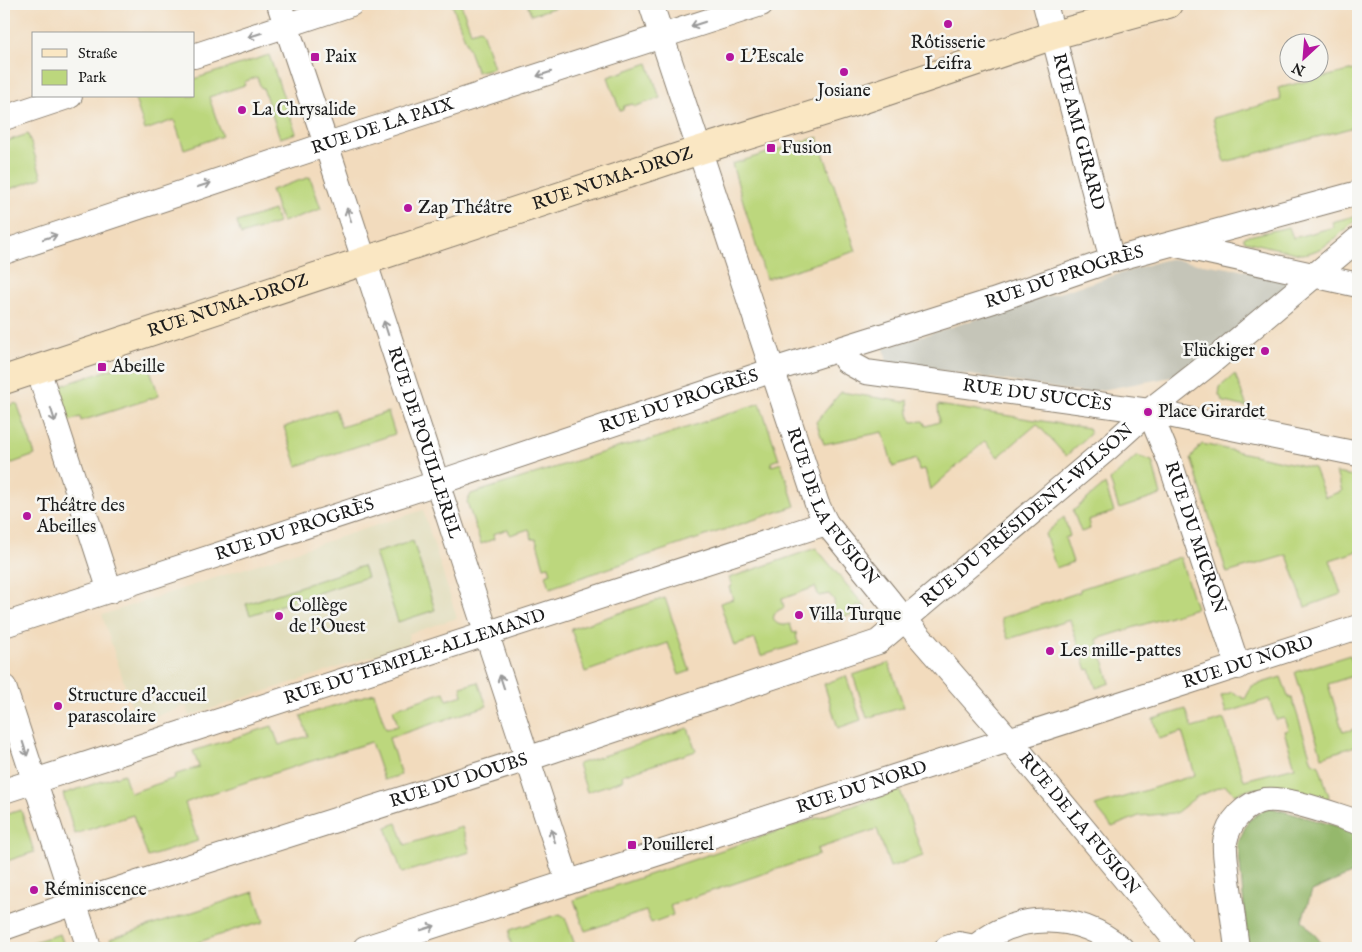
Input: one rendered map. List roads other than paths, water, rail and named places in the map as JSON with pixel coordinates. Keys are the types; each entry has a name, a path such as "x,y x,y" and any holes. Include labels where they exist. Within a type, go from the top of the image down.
{"main road":[{"name":"RUE NUMA-DROZ","path":"4,380 700,150 855,102 1054,35 1168,4"}],"street":[{"path":"195,56 282,14 351,4"},
{"name":"RUE DE LA FUSION","path":"651,4 817,504 826,522 905,620 1010,739 1182,948"},
{"name":"RUE DE LA PAIX","path":"4,252 326,144 761,4"},
{"name":"RUE AMI GIRARD","path":"1045,4 1112,260"},
{"name":"RUE DE POUILLEREL","path":"282,14 568,882"},
{"path":"4,118 64,98"},
{"name":"RUE DU PROGRÈS","path":"4,625 437,483 773,370 993,301 1112,260 1358,193"},
{"name":"RUE DU PRÉSIDENT-WILSON","path":"905,620 1149,411 1209,364 1358,239"},
{"path":"1173,244 1358,285"},
{"name":"RUE DU SUCCÈS","path":"840,350 846,361 866,372 1149,411 1358,454"},
{"path":"38,369 110,591"},
{"name":"RUE DU MICRON","path":"1149,411 1170,462 1199,544 1238,667"},
{"name":"RUE DU TEMPLE-ALLEMAND","path":"4,791 826,522"},
{"name":"RUE DU DOUBS","path":"4,928 75,903 527,759 878,642 905,620"},
{"name":"RUE DU NORD","path":"365,948 1358,628"},
{"path":"4,687 89,948"},
{"path":"1236,948 1226,840 1233,824 1243,809 1266,800 1287,802 1358,822"},
{"path":"948,948 959,944 974,948 1003,930 1028,922 1064,921 1090,929 1121,948"}],"place":[{"name":"Rôtisserie Leifra","path":"948,24"},
{"name":"Paix","path":"315,57"},
{"name":"L'Escale","path":"730,57"},
{"name":"Josiane","path":"844,72"},
{"name":"La Chrysalide","path":"242,110"},
{"name":"Fusion","path":"771,148"},
{"name":"Zap Théâtre","path":"408,208"},
{"name":"Flückiger","path":"1265,351"},
{"name":"Abeille","path":"102,367"},
{"name":"Place Girardet","path":"1148,412"},
{"name":"Théâtre des Abeilles","path":"27,516"},
{"name":"Villa Turque","path":"799,615"},
{"name":"Collège de l'Ouest","path":"279,616"},
{"name":"Les mille-pattes","path":"1050,651"},
{"name":"Structure d'accueil parascolaire","path":"58,706"},
{"name":"Pouillerel","path":"632,845"},
{"name":"Réminiscence","path":"34,890"}]}
